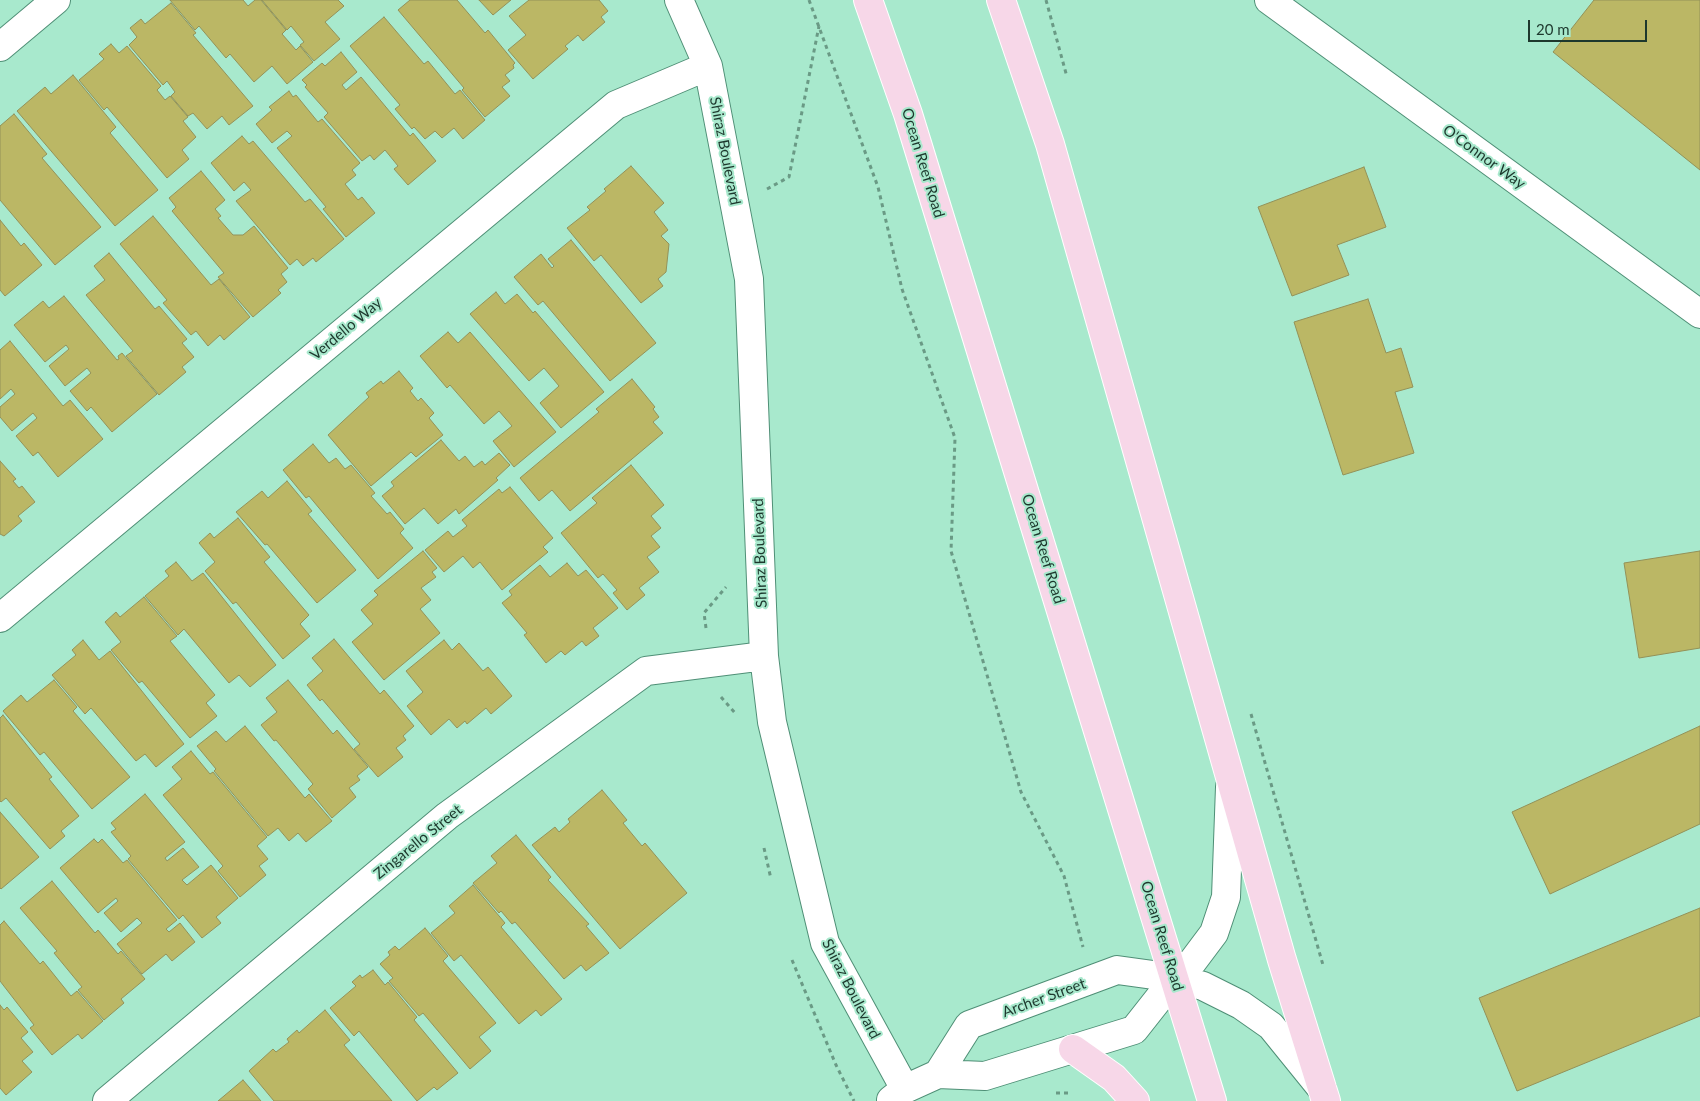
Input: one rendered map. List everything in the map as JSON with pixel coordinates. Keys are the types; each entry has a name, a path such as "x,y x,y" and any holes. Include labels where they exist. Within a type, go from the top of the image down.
{"main road":[{"name":"Ocean Reef Road","path":"868,0 911,123 1212,1101"},
{"path":"1000,0 1050,144 1282,960 1324,1095"},
{"path":"1073,1049 1114,1078 1135,1101"}],"street":[{"path":"0,47 56,0"},
{"name":"Shiraz Boulevard","path":"679,0 708,66 749,278 764,656 772,722 825,943 897,1095"},
{"name":"O'Connor Way","path":"1269,0 1700,314"},
{"name":"Verdello Way","path":"0,618 616,105 708,66"},
{"name":"Zingarello Street","path":"107,1101 447,816 646,671 764,656"},
{"path":"897,1095 938,1074 985,1076 1134,1030 1175,978 1193,961 1214,933 1226,897 1230,779"},
{"name":"Archer Street","path":"938,1074 969,1026 1117,970 1175,978 1219,993 1241,1005 1271,1026 1324,1095"}],"path":[{"path":"809,0 878,187 902,289 955,438 950,551 1021,792 1064,876 1085,957 1099,977"},
{"path":"736,206 789,177 819,26"}],"building":[{"path":"170,0 243,0 248,6 255,0 261,0 286,30 282,34 296,50 300,46 313,62 287,84 272,66 254,82 230,54 226,58 199,26 195,30"},
{"path":"262,0 338,0 344,6 325,22 340,39 314,61 300,45 304,42 291,26 287,30"},
{"path":"410,0 457,0 485,33 488,30 515,63 513,65 514,68 505,75 510,81 502,87 510,96 485,117 462,90 464,88 398,10"},
{"path":"479,0 511,0 493,15"},
{"path":"529,0 599,0 608,11 601,17 605,22 583,41 578,35 565,46 568,49 533,79 508,50 526,35 509,16"},
{"path":"1594,0 1700,0 1700,170 1553,52"},
{"path":"171,3 196,33 193,35 253,106 229,125 222,116 207,129 193,113 188,116 171,96 175,92 167,81 163,85 129,45 137,37 130,28 141,19 145,24"},
{"path":"384,17 424,64 428,61 455,94 460,90 485,120 463,139 454,128 442,138 435,131 425,139 414,127 412,129 395,109 400,105 350,46"},
{"path":"111,44 119,53 127,46 161,86 157,90 165,100 170,96 188,117 183,121 196,137 182,150 189,159 167,178 107,107 104,110 79,80 104,59 99,54"},
{"path":"341,52 357,72 342,85 346,90 361,77 410,136 413,133 436,161 408,185 394,169 398,166 385,150 374,160 370,155 362,161 324,117 328,113 305,87 307,85 302,80 322,63 325,66"},
{"path":"73,75 116,127 110,133 158,190 115,226 17,111 45,87 51,94"},
{"path":"289,91 293,97 296,95 318,122 322,119 360,163 352,170 356,175 345,184 358,200 362,197 375,213 346,237 323,209 326,207 277,148 292,136 287,131 272,143 256,124 272,110 269,107"},
{"path":"14,114 47,154 42,158 101,227 55,265 0,200 0,126"},
{"path":"242,136 249,144 253,141 305,202 310,199 344,239 316,262 313,258 303,266 297,259 290,265 236,201 251,190 244,182 234,191 211,163"},
{"path":"631,166 664,203 654,212 668,230 661,236 669,244 666,272 658,279 663,286 641,303 601,255 594,261 567,228 590,210 587,207 606,191 604,189"},
{"path":"1364,167 1386,227 1337,245 1349,275 1292,296 1258,207"},
{"path":"201,171 225,200 215,209 221,216 218,218 233,235 243,235 254,226 288,268 281,274 287,282 278,290 281,293 253,317 218,277 224,273 172,211 176,207 169,198"},
{"path":"153,216 211,285 219,279 250,317 224,340 220,335 208,346 196,331 191,335 163,303 167,300 120,244"},
{"path":"0,220 21,246 24,243 42,265 5,296 0,290"},
{"path":"571,240 656,343 610,381 543,301 538,305 514,277 541,254 552,268 554,266 548,259"},
{"path":"109,253 155,309 159,306 187,339 182,343 194,357 182,367 186,372 159,395 126,356 133,351 86,295 105,280 94,266"},
{"path":"496,292 505,304 517,294 533,313 535,311 604,392 561,428 540,403 559,386 544,368 529,381 470,314"},
{"path":"64,296 117,360 119,359 118,356 122,353 157,394 112,432 91,407 87,411 70,391 91,373 87,368 65,386 49,366 69,349 66,345 45,362 14,325 43,301 49,308"},
{"path":"1368,299 1386,353 1401,348 1413,387 1395,392 1414,453 1343,475 1294,322"},
{"path":"448,332 458,343 470,332 556,432 514,467 493,441 512,426 499,411 484,424 450,385 447,388 420,356"},
{"path":"10,341 63,406 70,400 103,439 58,477 38,452 33,456 16,436 37,418 33,413 12,431 0,417 0,407 15,394 11,389 0,399 0,350"},
{"path":"399,371 413,388 410,391 418,401 421,398 434,413 429,418 443,435 416,457 411,452 371,486 328,435 369,397 366,393 381,381 383,384"},
{"path":"632,379 655,407 653,409 659,417 653,422 663,433 570,511 552,490 539,501 520,478 599,412 596,409"},
{"path":"441,440 459,461 465,456 474,467 482,461 485,465 499,453 510,465 496,478 498,480 459,514 456,509 438,524 424,508 405,524 382,496 394,486 391,482"},
{"path":"313,444 329,463 336,458 345,469 351,465 375,493 371,496 387,514 390,512 404,529 400,533 413,548 378,579 309,496 306,498 283,470"},
{"path":"0,461 16,479 13,481 19,488 22,486 35,502 18,516 22,521 4,536 0,534"},
{"path":"631,465 664,505 651,516 661,528 651,536 660,547 647,557 659,572 639,588 645,595 627,610 613,593 617,590 603,574 598,578 561,533 597,503 592,498"},
{"path":"287,481 312,511 308,514 356,570 317,603 267,544 265,545 236,512 262,491 268,498"},
{"path":"510,487 553,538 543,547 548,552 502,590 480,562 473,568 463,556 444,572 425,550 448,531 453,537 467,526 462,520 499,489 502,493"},
{"path":"238,518 270,557 264,562 309,615 300,624 310,636 283,659 236,602 233,604 205,571 215,562 199,543 210,533 214,538"},
{"path":"423,551 437,568 432,572 436,577 421,588 431,600 420,609 440,633 384,680 352,642 373,624 361,610 378,595 374,591"},
{"path":"1700,551 1700,648 1639,658 1624,563"},
{"path":"176,562 192,581 203,573 276,665 250,687 239,675 229,683 184,629 178,635 145,596 169,576 165,571"},
{"path":"567,563 578,576 586,570 618,608 593,628 599,636 586,646 582,641 565,655 561,651 546,663 524,635 527,633 502,603 512,595 509,591 540,565 550,577"},
{"path":"144,597 177,636 170,641 215,695 206,703 217,716 190,738 142,681 139,683 111,650 121,642 105,622 116,612 120,617"},
{"path":"334,639 380,694 384,690 414,726 403,736 406,740 396,748 403,757 378,777 354,749 360,744 322,699 320,701 307,685 323,671 312,658"},
{"path":"83,640 99,660 110,651 184,744 156,767 145,754 136,761 91,708 85,714 52,675 76,655 72,650"},
{"path":"444,640 452,650 459,643 483,671 488,667 512,696 491,714 486,708 467,724 465,721 457,728 449,719 431,735 407,706 423,692 406,671"},
{"path":"54,680 77,707 73,711 130,777 92,809 44,752 40,755 3,711 21,695 27,702"},
{"path":"288,680 333,734 337,730 368,767 357,776 360,780 349,788 356,797 332,818 308,789 313,784 261,725 277,712 266,698"},
{"path":"3,715 52,777 49,779 79,816 61,831 65,836 50,849 6,798 0,801 0,718"},
{"path":"245,726 305,798 309,794 332,821 306,842 298,833 289,841 278,828 268,836 214,771 216,769 197,746 216,731 226,742"},
{"path":"1700,726 1700,824 1550,894 1512,812"},
{"path":"191,751 210,774 213,772 267,837 257,846 268,859 259,866 266,875 240,897 218,871 223,866 163,795 182,779 172,767"},
{"path":"602,790 627,820 623,823 642,846 645,843 687,893 620,949 532,845 555,827 559,832 570,822 568,819"},
{"path":"145,794 185,842 165,858 167,861 183,848 199,867 182,880 187,885 211,865 238,898 216,917 221,923 202,938 183,915 179,919 128,859 131,856 111,832 116,829 111,823"},
{"path":"0,812 39,857 1,889 0,888"},
{"path":"516,835 551,877 548,880 589,924 586,926 609,953 586,971 581,965 564,979 515,922 512,924 501,911 499,913 473,883 497,863 491,856"},
{"path":"94,839 98,843 102,839 123,863 127,860 177,920 166,929 169,932 180,923 195,942 172,961 166,954 142,974 117,944 142,923 137,918 121,932 104,913 118,901 116,898 98,913 60,868"},
{"path":"52,881 95,933 98,930 118,954 121,951 145,979 121,999 124,1003 104,1020 78,990 82,987 54,953 57,951 20,908"},
{"path":"473,885 505,923 501,927 562,999 541,1016 536,1010 519,1024 461,955 454,961 431,933 455,913 449,906"},
{"path":"1700,908 1700,1016 1517,1091 1479,998"},
{"path":"4,921 40,964 43,961 71,996 77,991 103,1021 82,1039 78,1034 52,1055 30,1028 34,1025 0,981 0,925"},
{"path":"425,928 448,956 443,961 496,1023 479,1037 491,1051 470,1069 423,1013 419,1016 389,981 393,978 380,964 390,955 388,952 395,946 399,950"},
{"path":"373,970 385,985 388,982 417,1017 414,1020 458,1073 437,1090 434,1087 417,1101 359,1031 354,1036 330,1008 356,986 352,982 360,975 362,978"},
{"path":"0,1005 4,1010 7,1007 28,1032 21,1038 33,1052 22,1061 32,1072 6,1095 0,1088"},
{"path":"325,1010 350,1040 344,1045 392,1101 274,1101 249,1071 273,1049 276,1052 289,1042 287,1039 297,1030 299,1033"},
{"path":"243,1080 261,1101 218,1101"}]}
